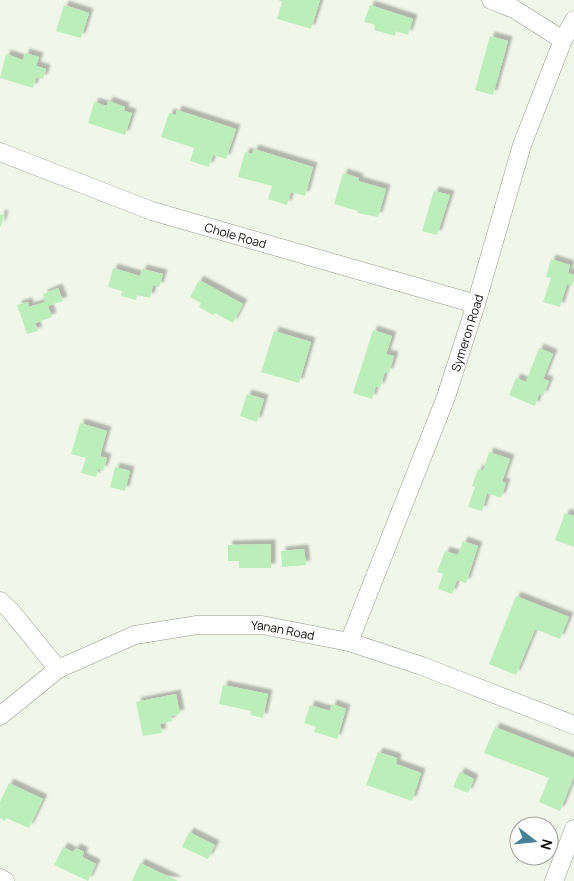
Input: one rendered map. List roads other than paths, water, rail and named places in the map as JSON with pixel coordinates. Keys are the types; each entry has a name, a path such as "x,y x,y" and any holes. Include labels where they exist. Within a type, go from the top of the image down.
{"street":[{"path":"491,0 514,10 563,40"},
{"name":"Symeron Road","path":"349,642 446,397 476,304 522,145 563,40 574,20"},
{"name":"Chole Road","path":"0,152 152,211 476,304"},
{"path":"0,601 10,610 58,669"},
{"name":"Yanan Road","path":"0,716 58,669 135,635 197,625 262,625 349,642 437,670 574,725"},
{"path":"554,881 574,829"},
{"path":"0,878 5,881"}]}
